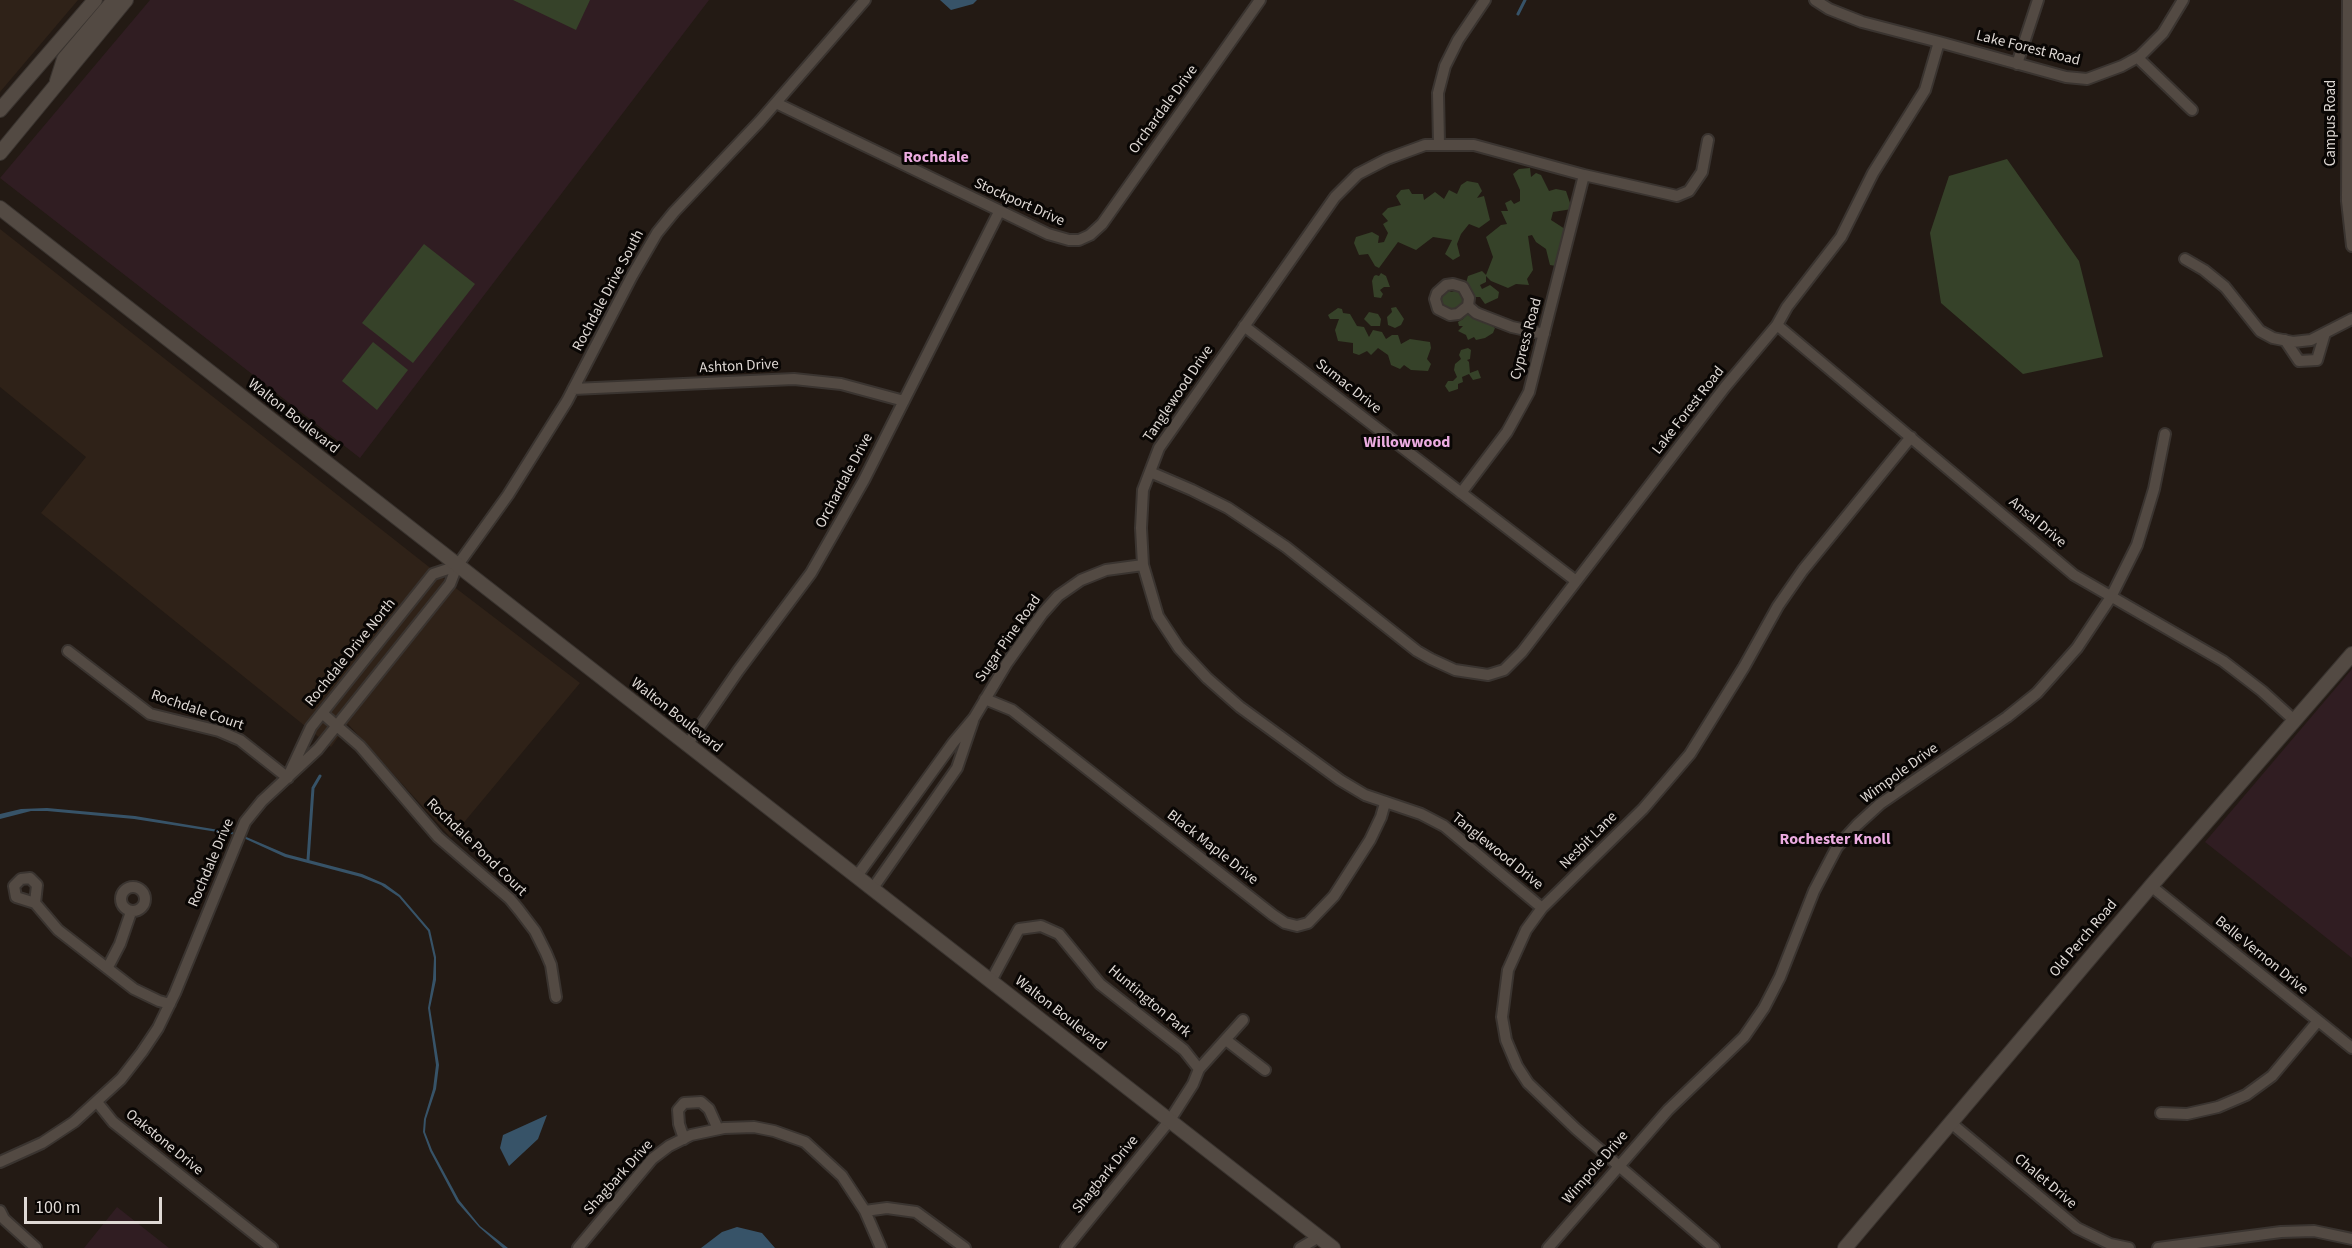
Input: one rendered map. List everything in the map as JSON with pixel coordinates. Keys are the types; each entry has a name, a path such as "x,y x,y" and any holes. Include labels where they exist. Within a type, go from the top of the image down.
{"main road":[{"path":"0,110 95,0"},
{"path":"54,89 64,59 114,0"},
{"path":"0,153 126,0"},
{"name":"Walton Boulevard","path":"0,208 456,566 1170,1120 1318,1243 1333,1248"},
{"name":"Old Perch Road","path":"1845,1248 2151,886 2352,654"}],"street":[{"name":"Rochdale Drive South","path":"456,566 508,495 573,389 657,233 776,103 865,0"},
{"name":"Orchardale Drive","path":"1090,235 1102,224 1260,0"},
{"path":"1440,144 1438,93 1445,66 1458,40 1485,0"},
{"path":"1815,0 1829,9 1862,22 1939,42"},
{"path":"2017,64 2038,0"},
{"name":"Lake Forest Road","path":"1150,472 1228,508 1286,548 1417,651 1455,670 1488,675 1504,670 1512,664 1725,387 1777,325 1841,237 1873,173 1925,90 1939,42 2066,77 2087,79 2138,58 2163,33 2183,0"},
{"name":"Campus Road","path":"2348,0 2347,201 2352,246"},
{"path":"2138,58 2192,110"},
{"name":"Stockport Drive","path":"776,103 1048,234 1069,240 1079,240 1090,235"},
{"name":"Tanglewood Drive","path":"1542,908 1444,826 1421,814 1365,795 1340,780 1240,707 1207,678 1179,648 1158,616 1143,565 1141,528 1143,490 1159,448 1335,197 1358,174 1404,152 1425,145 1473,145 1584,175 1677,196 1689,190 1702,172 1708,140"},
{"name":"Cypress Road","path":"1461,493 1507,432 1529,392 1584,175"},
{"name":"Orchardale Drive","path":"687,745 738,671 812,573 864,480 999,212"},
{"path":"2185,259 2204,270 2225,287 2260,331 2285,340 2294,342 2311,340 2352,319"},
{"path":"1468,306 1476,313 1512,327 1544,334"},
{"name":"Ansal Drive","path":"1777,325 2074,574 2223,661 2262,691 2294,720"},
{"name":"Sumac Drive","path":"1244,326 1576,581"},
{"path":"2285,340 2299,361 2317,360 2325,333"},
{"name":"Ashton Drive","path":"573,389 794,379 841,384 904,401"},
{"name":"Wimpole Drive","path":"1548,1248 1684,1092 1744,1038 1764,1008 1780,977 1814,891 1837,847 1880,804 2007,717 2037,693 2077,648 2111,597 2140,535 2154,489 2165,434"},
{"name":"Nesbit Lane","path":"1714,1248 1528,1083 1517,1066 1506,1040 1502,1017 1508,970 1527,930 1542,908 1642,809 1690,754 1744,667 1778,606 1803,570 1911,437"},
{"name":"Sugar Pine Road","path":"857,876 953,743 974,718 1025,639 1058,596 1081,580 1106,570 1143,565"},
{"name":"Rochdale Drive North","path":"288,778 311,727 322,713 433,574 456,566"},
{"name":"Rochdale Drive","path":"0,1162 15,1157 55,1136 121,1079 142,1052 170,1004 240,830 256,806 318,749 450,584 456,566"},
{"name":"Rochdale Court","path":"68,651 150,714 219,732 240,740 288,778"},
{"name":"Black Maple Drive","path":"985,699 1012,710 1285,923 1297,926 1308,922 1334,896 1370,840 1385,803"},
{"name":"Rochdale Pond Court","path":"322,713 360,746 438,837 515,905 535,931 546,953 551,965 556,997"},
{"name":"Sugar Pine Road","path":"873,888 957,768 974,718"},
{"name":"Belle Vernon Drive","path":"2151,886 2352,1048"},
{"path":"35,903 58,930 135,989 170,1004"},
{"path":"108,967 120,944 131,912"},
{"name":"Huntington Park","path":"991,981 1019,928 1041,926 1059,934 1100,984 1184,1050 1199,1069"},
{"path":"1170,1120 1193,1084 1199,1069 1243,1020"},
{"path":"2161,1113 2187,1114 2218,1107 2246,1095 2272,1076 2318,1021"},
{"path":"1226,1040 1265,1070"},
{"name":"Oakstone Drive","path":"97,1102 113,1122 272,1248"},
{"path":"684,1139 679,1124 678,1110 684,1103 701,1102 709,1109 718,1130"},
{"name":"Shagbark Drive","path":"1066,1248 1170,1120"},
{"name":"Chalet Drive","path":"1951,1123 2078,1228 2110,1244 2129,1248"},
{"name":"Shagbark Drive","path":"578,1248 652,1160 669,1146 691,1135 754,1127 774,1131 805,1142 842,1176 865,1211 882,1248"},
{"path":"865,1211 887,1208 916,1212 965,1248"},
{"path":"0,1211 4,1218 36,1248"},
{"path":"2158,1248 2281,1232 2314,1231 2352,1239"},
{"path":"1300,1248 1318,1243"}],"shaded area":[{"path":"0,0 78,0 0,92"},
{"path":"150,0 709,0 360,458 0,178"},
{"path":"0,229 580,683 451,838 348,724 331,747 41,513 86,457 0,387"},
{"path":"2352,669 2352,958 2205,842"},
{"path":"117,1207 169,1248 84,1248"}],"green space":[{"path":"513,0 590,0 576,30"},
{"path":"2007,159 2079,261 2103,357 2023,374 1941,303 1930,233 1949,176"},
{"path":"1530,168 1531,177 1536,173 1541,175 1549,191 1556,189 1566,191 1572,209 1553,212 1551,220 1565,229 1556,266 1550,265 1546,249 1536,242 1532,235 1528,236 1533,270 1527,279 1529,285 1516,284 1508,288 1491,281 1486,276 1486,282 1480,285 1482,289 1490,285 1499,292 1498,298 1485,304 1480,297 1472,297 1466,283 1468,276 1482,271 1486,275 1493,257 1486,237 1501,225 1507,224 1501,211 1508,211 1505,203 1511,200 1514,204 1520,201 1520,190 1513,174 1519,169"},
{"path":"1467,181 1478,183 1482,191 1477,198 1484,196 1490,220 1479,228 1469,224 1457,244 1460,256 1453,260 1445,254 1452,240 1433,237 1416,250 1398,242 1379,268 1375,266 1368,254 1359,255 1354,243 1356,237 1372,232 1379,236 1378,243 1384,242 1388,233 1383,224 1388,221 1382,214 1388,208 1401,205 1396,196 1401,190 1409,189 1412,194 1423,194 1424,200 1435,192 1444,199 1449,190 1457,194 1461,185"},
{"path":"424,244 475,284 413,363 362,323"},
{"path":"1381,273 1386,276 1390,287 1380,290 1383,294 1381,298 1374,297 1372,281 1374,276 1379,276"},
{"path":"1448,290 1451,292 1458,290 1465,294 1466,301 1458,309 1452,309 1450,312 1442,310 1439,295"},
{"path":"1479,306 1495,328 1493,333 1485,338 1476,340 1474,337 1468,340 1466,335 1458,331 1463,326 1459,326 1458,322 1467,312"},
{"path":"1396,307 1404,319 1401,325 1395,328 1388,325 1387,317 1392,312 1391,308"},
{"path":"1338,308 1342,309 1343,313 1350,314 1357,326 1364,327 1369,337 1373,330 1382,332 1386,339 1392,335 1398,335 1401,344 1410,339 1430,342 1431,348 1427,359 1431,364 1428,371 1411,370 1404,365 1400,369 1391,365 1388,355 1378,348 1371,355 1367,351 1359,355 1353,353 1353,343 1338,341 1335,330 1339,319 1330,319 1328,315"},
{"path":"1369,312 1378,314 1381,319 1380,326 1371,326 1364,319"},
{"path":"373,342 408,370 377,410 342,381"},
{"path":"1468,348 1471,350 1470,359 1467,360 1470,373 1478,370 1481,378 1473,380 1469,374 1462,377 1463,382 1458,384 1458,389 1449,392 1445,386 1448,381 1453,381 1457,377 1454,370 1455,364 1461,359 1459,355 1461,350"}],"water":[{"path":"940,0 977,0 973,4 951,10"},
{"path":"47,808 135,816 237,833 286,854 362,874 385,884 400,895 430,930 436,957 436,980 430,1008 439,1065 436,1089 426,1119 425,1132 459,1200 480,1226 508,1248 503,1248 479,1227 457,1202 430,1151 423,1132 436,1065 428,1008 434,958 428,931 399,897 381,885 361,877 285,857 237,835 134,819 47,811 31,811 0,819 0,814 21,809"},
{"path":"547,1115 538,1139 509,1166 500,1148 503,1135"},
{"path":"737,1227 762,1233 775,1248 701,1248 722,1232"}],"waterway":[{"path":"1518,14 1525,0"},
{"path":"308,860 313,788 320,776"}],"district":[{"name":"Rochdale","path":"936,158"},
{"name":"Willowwood","path":"1407,443"},
{"name":"Rochester Knoll","path":"1835,840"}]}
